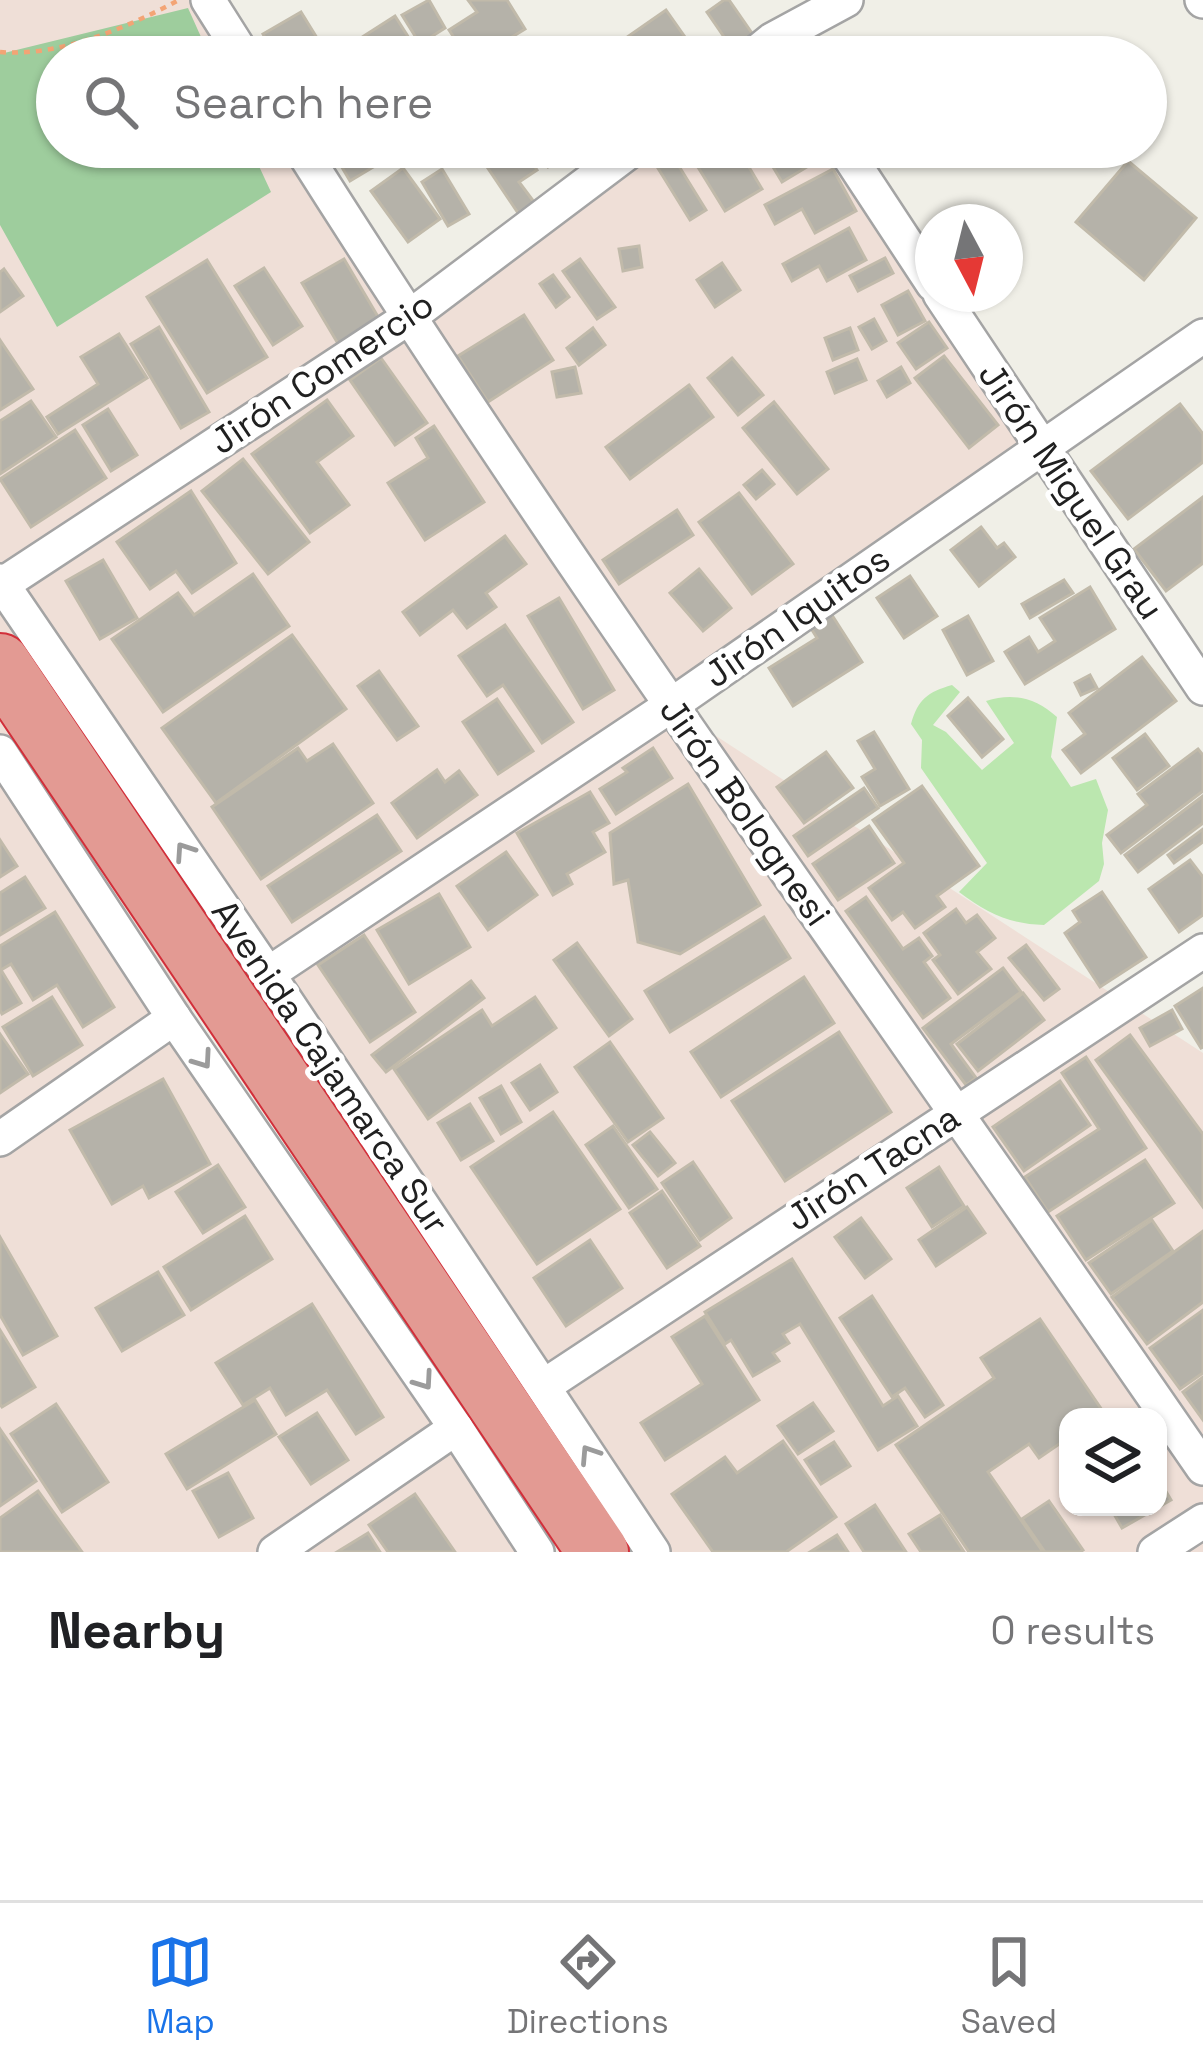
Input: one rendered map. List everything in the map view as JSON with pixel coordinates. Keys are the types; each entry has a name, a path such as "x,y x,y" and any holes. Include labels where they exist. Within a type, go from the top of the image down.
{"highway":[{"path":"0,664 598,1552"}],"street":[{"path":"208,0 231,36"},
{"path":"793,36 846,0"},
{"name":"Jirón Bolognesi","path":"313,168 408,318 670,706 959,1112 1203,1468"},
{"name":"Jirón Comercio","path":"1,584 408,318 607,168"},
{"path":"857,168 915,257"},
{"name":"Jirón Miguel Grau","path":"952,312 1203,688"},
{"name":"Jirón Iquitos","path":"268,974 670,706 1203,336"},
{"name":"Avenida Cajamarca Sur","path":"1,584 653,1552"},
{"path":"0,752 174,1018 537,1552"},
{"name":"Jirón Tacna","path":"544,1386 1203,952"},
{"path":"0,1139 174,1018"},
{"path":"275,1552 457,1428"},
{"path":"1155,1552 1203,1521"}],"path":[{"path":"93,36 179,0"},
{"path":"0,52 36,50"}],"shaded area":[{"path":"0,0 208,0 231,36 36,36 36,168 313,168 408,318 607,168 857,168 915,256 915,312 952,312 1040,446 670,706 1203,1053 1203,1552 652,1552 268,974 175,1018 528,1552 0,1552"}],"green space":[{"path":"188,8 201,36 74,36"},
{"path":"36,45 36,168 260,168 271,192 57,327 0,225 0,54"},
{"path":"952,685 960,692 933,725 946,732 982,770 1014,743 986,701 1015,697 1032,701 1057,717 1051,757 1071,787 1096,779 1108,810 1099,881 1044,925 999,916 959,892 987,863 921,768 922,740 911,724 925,698"}],"building":[{"path":"429,0 445,28 432,36 415,36 402,15"},
{"path":"468,0 507,0 525,29 514,36 453,36 449,30 477,12"},
{"path":"729,0 754,36 723,36 707,12"},
{"path":"666,10 684,36 629,36"},
{"path":"301,12 316,36 264,36"},
{"path":"395,16 408,36 364,36"},
{"path":"342,168 372,168 350,181"},
{"path":"403,168 440,219 408,242 371,191"},
{"path":"488,168 536,168 519,182 534,202 518,213"},
{"path":"658,168 680,168 706,210 690,220"},
{"path":"698,168 750,168 762,189 725,211"},
{"path":"774,168 805,168 782,182"},
{"path":"1122,168 1136,168 1196,218 1144,280 1076,222"},
{"path":"442,169 469,214 448,226 422,182"},
{"path":"833,169 856,211 815,233 802,209 775,224 765,205"},
{"path":"849,228 866,260 827,281 819,266 792,281 783,264"},
{"path":"639,246 642,267 623,271 619,249"},
{"path":"885,258 893,273 858,291 850,276"},
{"path":"344,259 384,327 343,352 302,283"},
{"path":"580,259 615,307 597,319 563,271"},
{"path":"207,260 267,357 207,393 147,297"},
{"path":"722,263 740,290 715,307 697,280"},
{"path":"264,268 302,326 273,345 235,286"},
{"path":"4,269 23,296 0,312 0,272"},
{"path":"553,275 569,297 556,307 540,284"},
{"path":"908,291 915,312 925,321 898,335 882,305"},
{"path":"524,315 553,360 488,402 458,356"},
{"path":"874,319 886,341 872,349 859,327"},
{"path":"929,322 947,348 916,369 898,343"},
{"path":"159,327 209,412 181,428 131,344"},
{"path":"593,328 605,345 579,365 567,348"},
{"path":"850,328 858,350 833,360 825,338"},
{"path":"119,334 147,378 58,434 47,417 98,384 81,357"},
{"path":"0,340 33,389 0,410"},
{"path":"944,356 998,425 969,448 915,378"},
{"path":"381,358 427,423 395,445 350,380"},
{"path":"732,358 763,395 738,415 708,378"},
{"path":"857,359 866,380 835,393 827,372"},
{"path":"575,367 581,393 557,397 552,372"},
{"path":"901,367 910,383 887,397 878,381"},
{"path":"689,385 713,417 630,479 606,447"},
{"path":"327,400 353,436 317,462 349,505 310,533 252,454"},
{"path":"31,401 56,437 0,474 0,421"},
{"path":"774,402 828,469 797,494 743,428"},
{"path":"1180,404 1203,434 1203,462 1128,519 1091,471"},
{"path":"108,409 137,455 111,471 83,425"},
{"path":"434,426 484,502 425,540 388,483 428,458 416,438"},
{"path":"75,430 106,478 31,527 0,479"},
{"path":"243,459 309,542 268,574 202,491"},
{"path":"762,470 774,484 756,499 744,485"},
{"path":"191,491 236,563 192,593 176,571 150,589 117,542"},
{"path":"739,493 793,564 752,594 699,522"},
{"path":"1203,497 1203,563 1166,591 1134,549"},
{"path":"677,510 693,535 619,584 603,560"},
{"path":"981,527 997,548 1004,543 1015,557 979,586 951,550"},
{"path":"505,536 526,564 486,593 496,607 467,628 453,610 420,635 403,612"},
{"path":"103,560 137,618 100,639 66,581"},
{"path":"699,569 731,608 703,631 670,593"},
{"path":"253,574 289,626 163,712 112,639 178,593 194,615"},
{"path":"910,576 937,616 904,638 877,598"},
{"path":"1064,580 1073,593 1030,618 1022,604"},
{"path":"1090,587 1115,629 1025,684 1005,652 1029,637 1038,652 1055,641 1040,618"},
{"path":"559,598 614,690 583,709 528,616"},
{"path":"830,612 862,662 793,706 769,668 817,638 809,625"},
{"path":"968,616 993,661 967,675 943,630"},
{"path":"505,625 573,722 542,743 503,685 487,696 459,656"},
{"path":"292,635 346,709 216,803 162,728"},
{"path":"1142,657 1176,701 1081,773 1063,750 1085,734 1069,713"},
{"path":"379,671 418,726 397,740 358,686"},
{"path":"1090,675 1097,688 1081,695 1075,683"},
{"path":"968,698 1003,739 982,757 948,716"},
{"path":"497,699 533,751 498,774 463,722"},
{"path":"874,732 909,789 880,806 862,777 875,769 858,741"},
{"path":"1145,734 1169,766 1137,790 1113,758"},
{"path":"333,744 373,803 261,879 212,807 298,748 307,761"},
{"path":"653,748 672,778 616,814 600,789"},
{"path":"1198,749 1203,755 1203,791 1121,853 1107,835 1147,805 1138,794"},
{"path":"826,752 853,788 804,823 777,787"},
{"path":"437,770 445,782 459,771 477,795 417,838 392,803"},
{"path":"688,784 760,905 680,954 638,942 628,880 614,884 610,833"},
{"path":"922,786 979,866 937,896 945,907 915,928 903,912 892,920 869,888 904,863 873,820"},
{"path":"864,788 878,808 808,856 794,836"},
{"path":"590,792 609,823 593,832 605,852 567,874 572,884 553,895 517,833"},
{"path":"1203,796 1203,823 1138,872 1125,855"},
{"path":"377,815 401,851 292,922 268,886"},
{"path":"869,826 894,863 838,900 813,864"},
{"path":"1203,829 1203,842 1174,863 1168,855"},
{"path":"0,840 17,866 0,877"},
{"path":"506,852 537,895 488,930 457,886"},
{"path":"1190,860 1203,877 1203,915 1179,932 1149,889"},
{"path":"25,877 45,908 0,935 0,893"},
{"path":"1102,892 1146,957 1100,987 1065,933 1080,922 1073,911"},
{"path":"439,894 470,947 409,984 377,930"},
{"path":"866,897 903,949 919,938 932,956 924,962 950,998 923,1018 846,911"},
{"path":"956,909 966,923 977,915 995,938 977,952 991,969 958,994 933,960 940,955 924,933"},
{"path":"55,912 114,1007 83,1027 57,985 33,1000 11,964 1,970 21,1003 2,1014 0,1010 0,946"},
{"path":"764,917 790,958 670,1032 645,991"},
{"path":"364,935 415,1012 370,1042 318,965"},
{"path":"577,943 632,1019 609,1036 554,960"},
{"path":"1026,945 1059,989 1044,1000 1009,958"},
{"path":"1003,968 1021,992 951,1044 976,1078 966,1085 923,1028"},
{"path":"804,977 834,1023 721,1097 691,1052"},
{"path":"471,981 484,998 386,1072 372,1055"},
{"path":"1203,988 1203,1047 1201,1048 1175,1006"},
{"path":"1023,993 1044,1020 978,1071 957,1044"},
{"path":"52,997 82,1045 33,1076 3,1027"},
{"path":"535,997 556,1028 428,1119 394,1069 482,1010 492,1026"},
{"path":"1172,1010 1182,1029 1150,1046 1140,1028"},
{"path":"839,1032 891,1112 785,1181 732,1101"},
{"path":"0,1034 28,1074 0,1093"},
{"path":"1130,1035 1203,1134 1203,1207 1096,1060"},
{"path":"610,1042 663,1118 628,1142 575,1067"},
{"path":"1086,1057 1146,1148 1048,1212 1025,1177 1099,1129 1062,1073"},
{"path":"540,1065 557,1092 530,1110 512,1083"},
{"path":"163,1079 210,1164 149,1198 143,1186 112,1204 70,1130"},
{"path":"1060,1081 1090,1125 1024,1171 993,1127"},
{"path":"501,1086 521,1122 501,1134 480,1098"},
{"path":"470,1104 493,1141 461,1160 438,1123"},
{"path":"553,1112 620,1209 537,1264 471,1167"},
{"path":"613,1126 657,1189 629,1208 586,1145"},
{"path":"650,1132 675,1163 658,1176 633,1145"},
{"path":"1145,1160 1174,1203 1086,1260 1057,1216"},
{"path":"693,1162 731,1218 700,1240 662,1183"},
{"path":"218,1165 245,1207 203,1233 176,1192"},
{"path":"939,1167 964,1206 932,1227 907,1188"},
{"path":"662,1191 700,1246 667,1268 630,1213"},
{"path":"967,1207 985,1233 936,1266 919,1240"},
{"path":"245,1216 272,1259 191,1310 164,1267"},
{"path":"861,1218 891,1259 865,1278 835,1237"},
{"path":"1152,1220 1173,1251 1111,1294 1089,1263"},
{"path":"1203,1231 1203,1302 1147,1344 1112,1297"},
{"path":"0,1237 57,1336 23,1355 0,1315"},
{"path":"590,1240 622,1288 566,1326 534,1278"},
{"path":"792,1259 883,1406 898,1396 917,1426 878,1450 800,1324 783,1334 789,1343 773,1353 779,1361 753,1376 731,1340 725,1344 705,1312"},
{"path":"158,1272 184,1315 122,1351 96,1308"},
{"path":"872,1296 943,1405 925,1417 905,1388 892,1397 840,1318"},
{"path":"312,1304 383,1417 356,1434 327,1390 286,1415 270,1388 243,1405 216,1363"},
{"path":"1203,1310 1203,1373 1180,1389 1150,1348"},
{"path":"705,1316 759,1400 665,1460 641,1423 702,1384 672,1337"},
{"path":"1040,1319 1101,1408 1059,1408 1059,1444 1039,1458 1029,1444 988,1472 1043,1552 969,1552 896,1445 994,1378 981,1358"},
{"path":"0,1330 35,1387 2,1407 0,1404"},
{"path":"1203,1377 1203,1420 1183,1392"},
{"path":"255,1400 276,1434 187,1489 166,1454"},
{"path":"813,1403 833,1431 798,1454 778,1426"},
{"path":"56,1404 108,1482 62,1512 11,1434"},
{"path":"317,1413 348,1460 311,1484 279,1437"},
{"path":"0,1429 36,1481 0,1506"},
{"path":"783,1441 836,1517 786,1552 713,1552 672,1494 725,1457 737,1473"},
{"path":"834,1442 850,1466 821,1484 805,1460"},
{"path":"228,1473 253,1518 219,1537 193,1491"},
{"path":"38,1491 82,1552 0,1552 0,1518"},
{"path":"415,1494 455,1552 388,1552 369,1525"},
{"path":"1049,1501 1083,1550 1045,1552 1022,1519"},
{"path":"875,1505 906,1552 864,1552 846,1524"},
{"path":"940,1515 964,1552 921,1552 909,1534"},
{"path":"1115,1516 1143,1516 1122,1528"},
{"path":"368,1533 380,1552 337,1552"},
{"path":"837,1535 848,1552 810,1552"}]}
